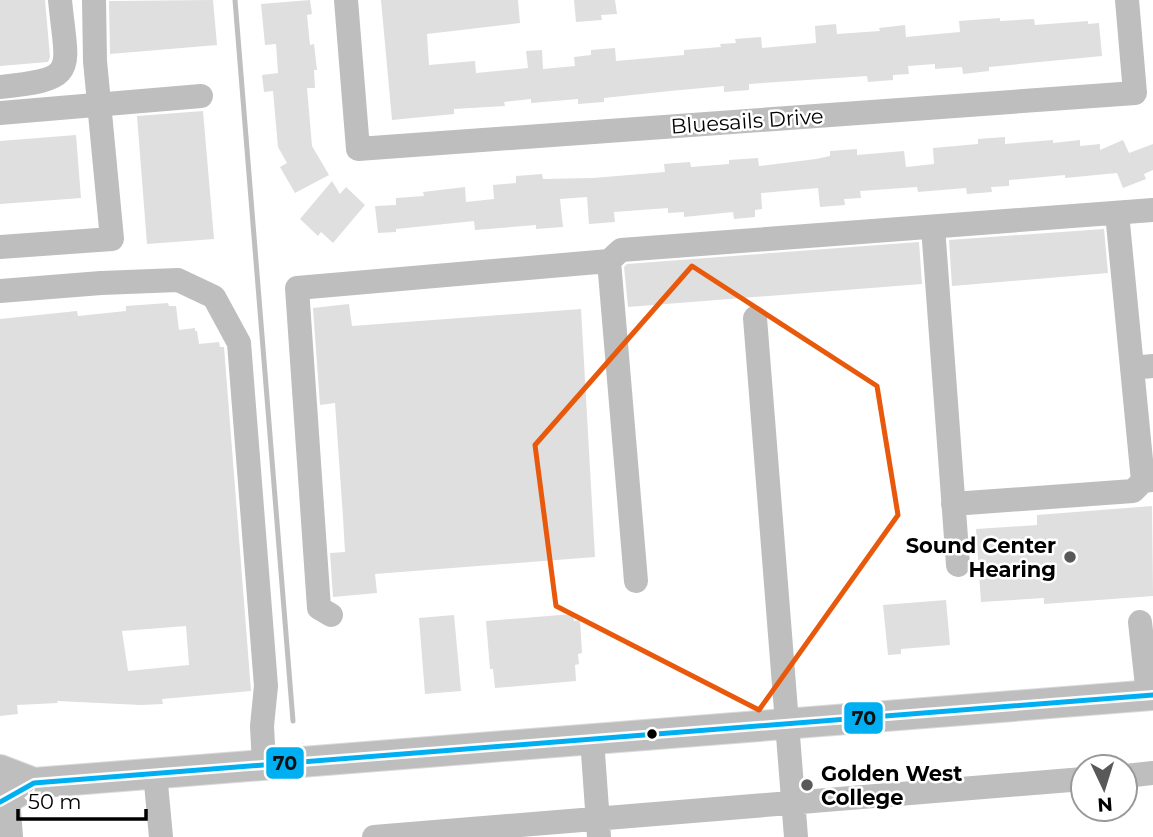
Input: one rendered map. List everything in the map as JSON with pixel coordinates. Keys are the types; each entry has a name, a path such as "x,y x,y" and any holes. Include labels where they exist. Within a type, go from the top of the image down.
{"main road":[{"path":"3,789 34,783 264,764 1150,695"}],"street":[{"path":"0,87 41,83 61,74 66,64 60,0"},
{"path":"0,247 113,239 95,61 94,0"},
{"name":"Bluesails Drive","path":"346,0 358,149 1135,93 1127,0"},
{"path":"0,113 201,96"},
{"path":"331,615 319,608 297,288 609,261 621,250 1153,210"},
{"path":"953,504 1133,491 1148,480 1142,357 1117,213"},
{"path":"933,227 958,565"},
{"path":"609,261 636,581"},
{"path":"0,291 178,280 214,297 239,343 266,686 262,726 264,764"},
{"path":"755,318 796,837"},
{"path":"1140,622 1150,695"},
{"path":"592,739 598,828"},
{"path":"155,773 161,837"},
{"path":"374,837 598,828 794,803 1069,780"},
{"path":"3,789 11,837"}],"highlighted area":[{"path":"692,266 877,386 898,515 759,710 556,606 535,445"}],"building":[{"path":"0,0 45,0 50,57 48,62 0,66"},
{"path":"213,0 217,45 110,54 109,1"},
{"path":"310,0 312,14 307,15 310,45 314,44 317,70 314,70 315,88 307,88 312,146 329,175 295,193 280,167 287,163 278,147 273,91 264,92 262,75 278,73 276,44 265,45 261,4"},
{"path":"381,0 518,0 520,23 427,34 429,65 475,61 476,73 528,68 526,51 542,50 543,69 575,66 574,57 591,55 591,50 615,48 616,61 684,55 684,50 721,47 720,44 736,43 735,39 761,37 762,48 816,43 815,26 836,24 837,34 880,31 879,28 905,25 906,37 960,32 959,21 1000,18 1000,21 1034,19 1035,25 1088,21 1088,24 1099,23 1102,56 989,67 989,71 963,74 962,67 935,69 935,64 908,66 909,74 893,75 893,80 868,82 867,76 749,84 749,90 724,92 724,86 604,98 604,102 578,104 578,99 531,103 531,99 504,102 505,106 454,109 454,114 392,120"},
{"path":"574,0 615,0 617,14 601,15 602,20 576,22"},
{"path":"203,111 214,239 147,244 137,116"},
{"path":"76,135 81,198 0,204 0,141"},
{"path":"1005,137 1005,144 1080,140 1080,146 1100,144 1100,150 1123,140 1129,153 1153,144 1153,170 1144,174 1146,179 1123,188 1117,173 1065,178 1065,175 1009,180 1009,186 991,187 992,192 967,194 966,188 918,192 917,187 860,191 861,198 844,199 845,205 820,207 818,188 761,193 762,209 755,210 755,217 734,219 733,212 684,217 684,212 668,213 668,208 614,212 615,222 589,224 587,197 560,199 563,227 536,229 536,225 475,230 474,221 378,233 375,206 396,205 396,198 424,196 423,192 465,187 466,202 494,199 493,185 516,183 516,176 542,174 543,179 593,178 665,172 664,164 690,162 691,167 758,158 759,166 816,159 830,156 830,151 857,149 857,155 904,151 906,167 934,164 933,148 978,144 978,139"},
{"path":"332,181 340,194 346,187 365,205 333,243 321,232 318,236 300,219"},
{"path":"1104,229 1108,273 952,286 949,240"},
{"path":"919,242 922,284 628,307 624,267 627,264"},
{"path":"168,303 169,306 176,306 179,330 195,328 199,344 219,342 220,347 224,347 251,691 162,699 163,704 57,701 58,703 17,705 18,714 0,716 0,319 77,311 78,316 126,311 126,306","holes":["186,626 189,665 128,671 122,631"]},
{"path":"349,304 352,326 581,309 595,557 375,574 377,593 333,597 330,553 345,552 343,517 335,403 320,405 313,308"},
{"path":"1152,506 1153,596 1044,604 1044,598 981,602 976,529 1037,525 1037,515"},
{"path":"946,600 950,645 901,649 901,654 888,655 883,605"},
{"path":"573,614 574,621 580,620 582,653 578,654 579,664 575,665 576,681 495,688 493,669 490,669 486,621"},
{"path":"454,615 461,691 425,694 419,618"}],"waterway":[{"path":"235,0 293,721"}],"transit line":[{"name":"70","path":"0,802 34,783 1153,695"}],"place":[{"name":"Sound Center Hearing","path":"1070,557"},
{"name":"Golden West College","path":"807,785"}]}
